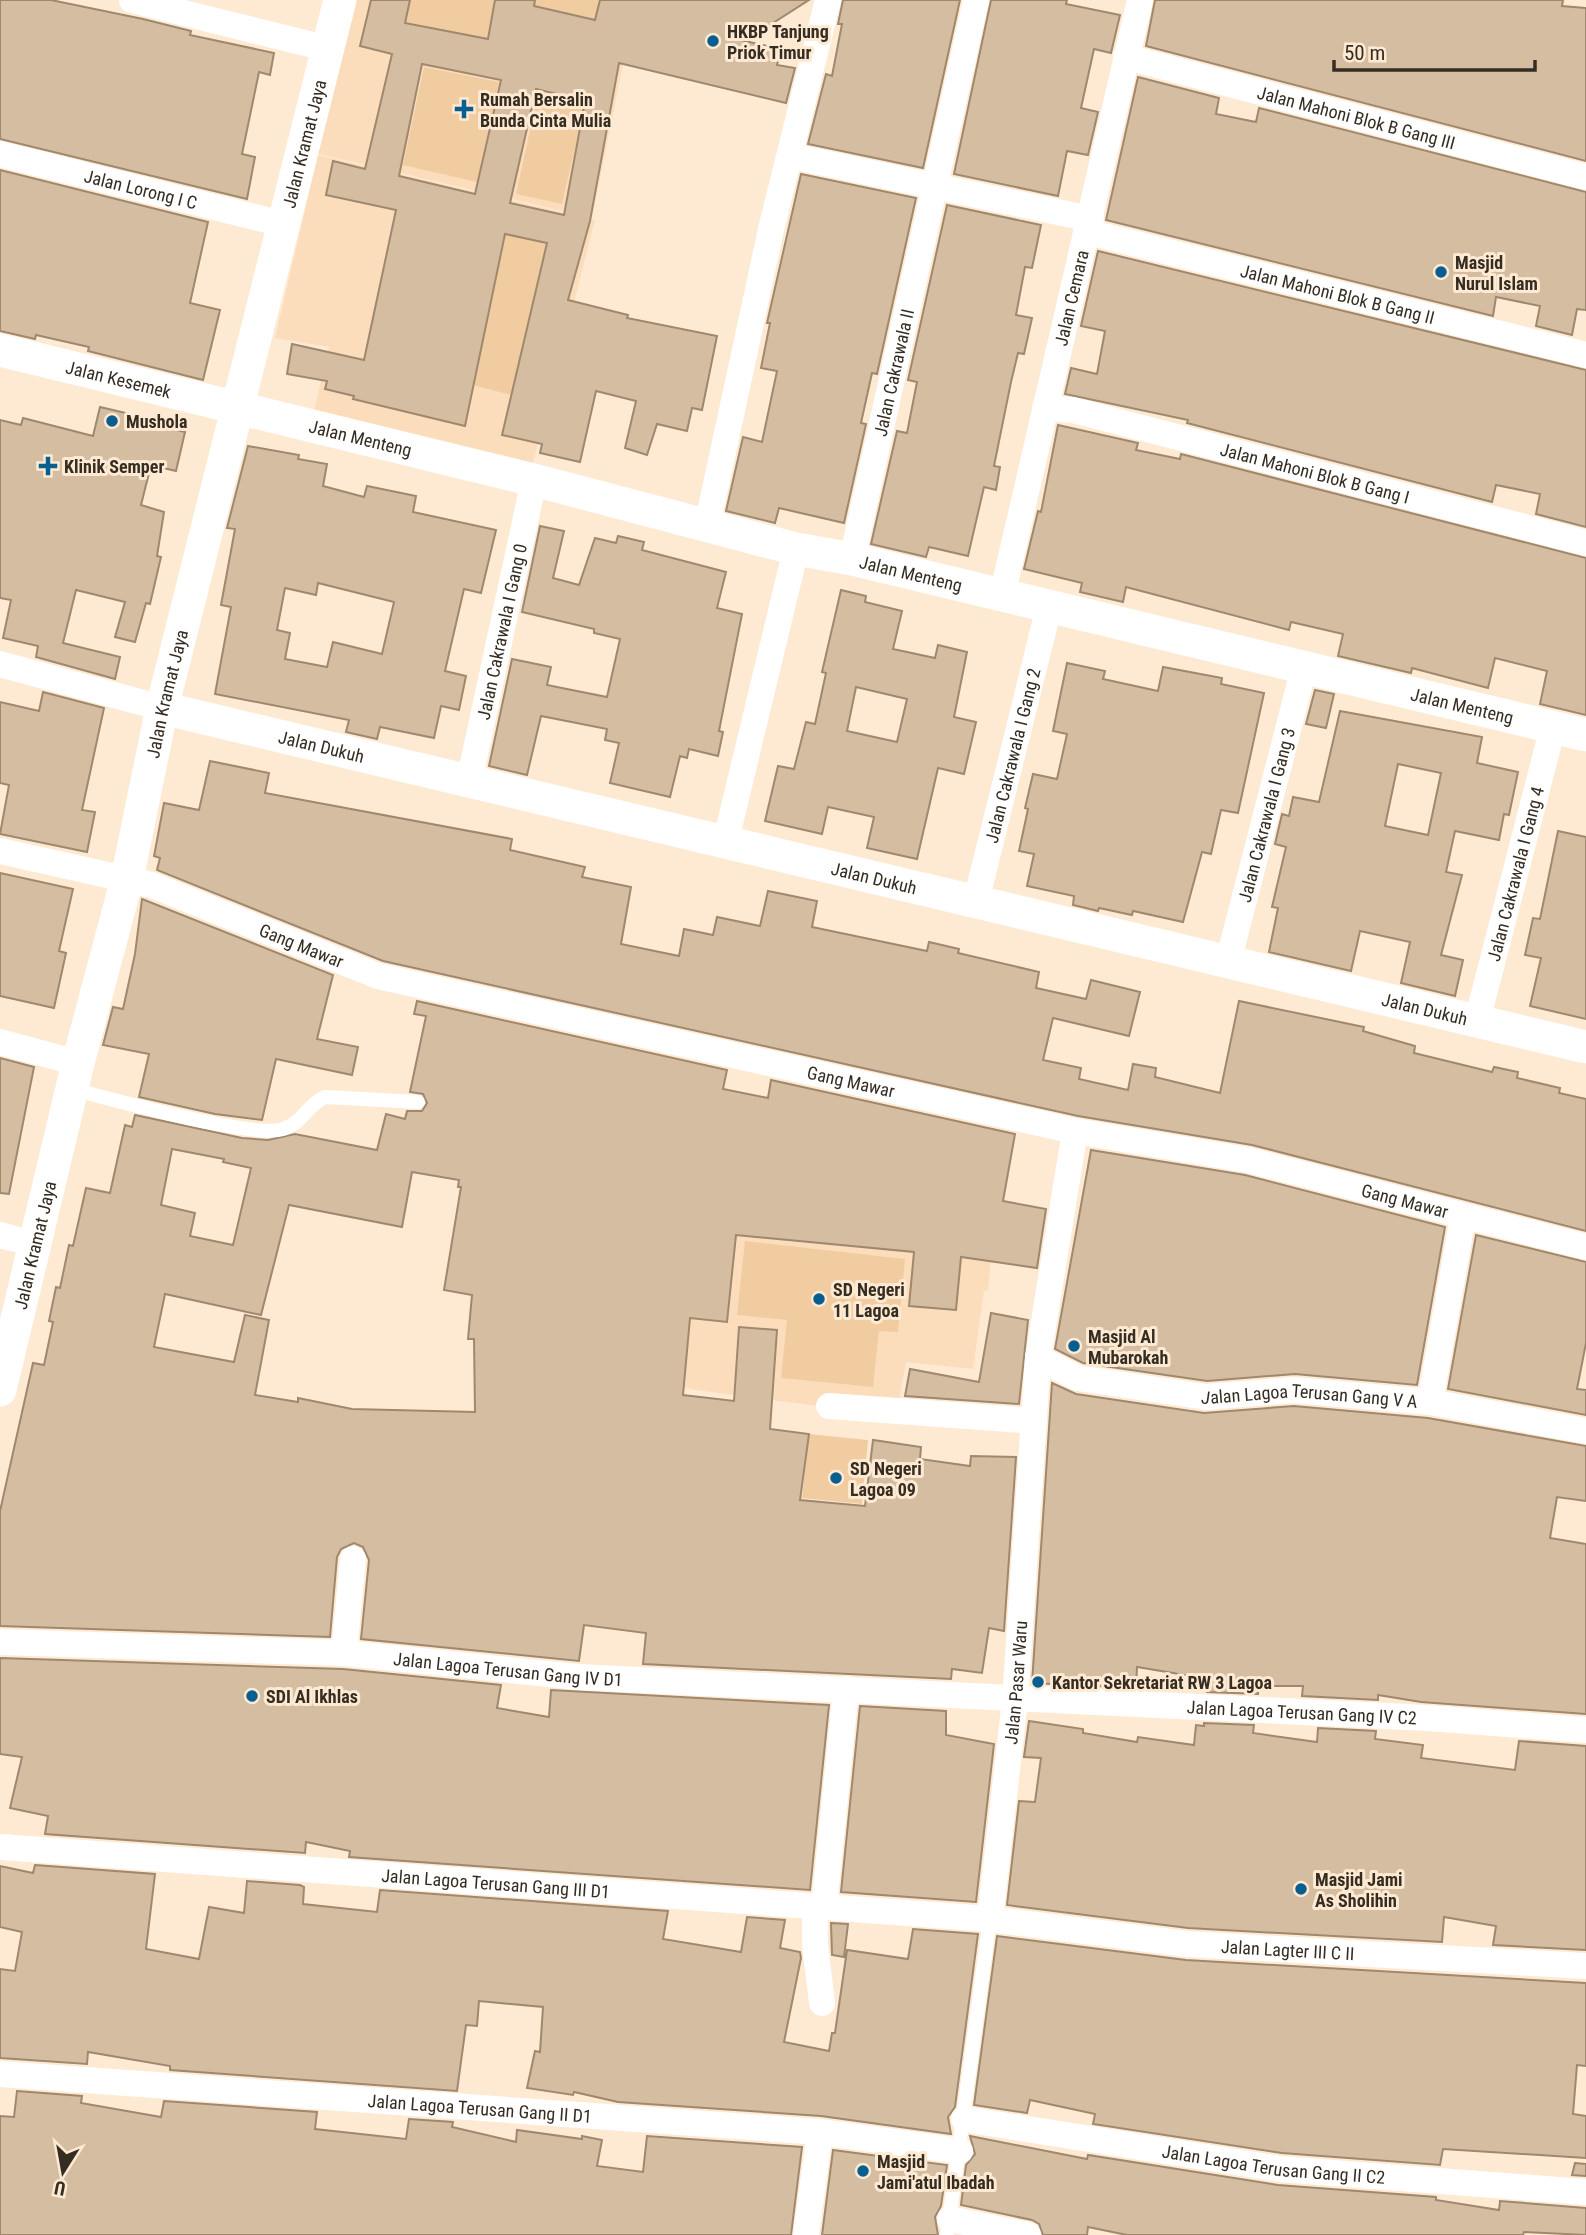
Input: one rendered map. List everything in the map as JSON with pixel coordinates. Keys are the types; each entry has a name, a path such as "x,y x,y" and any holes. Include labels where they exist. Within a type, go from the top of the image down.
{"street":[{"path":"132,0 329,49"},
{"name":"Jalan Kramat Jaya","path":"0,1386 75,1076 127,879 162,708 341,0"},
{"path":"707,526 772,225 828,0"},
{"name":"Jalan Cakrawala II","path":"852,559 976,0"},
{"name":"Jalan Cemara","path":"1002,596 1140,0"},
{"name":"Jalan Mahoni Blok B Gang III","path":"1126,57 1586,177"},
{"name":"Jalan Lorong I C","path":"0,154 283,224"},
{"path":"791,156 935,187 1089,225"},
{"name":"Jalan Mahoni Blok B Gang II","path":"1089,225 1586,355"},
{"name":"Jalan Kesemek","path":"0,350 237,407"},
{"name":"Jalan Menteng","path":"237,407 534,480 796,549 852,559 1586,735"},
{"name":"Jalan Mahoni Blok B Gang I","path":"1045,408 1073,410 1586,543"},
{"name":"Jalan Cakrawala I Gang 0","path":"469,782 534,480"},
{"path":"725,844 796,549"},
{"name":"Jalan Cakrawala I Gang 2","path":"976,901 1049,607"},
{"path":"0,664 162,708"},
{"name":"Jalan Cakrawala I Gang 3","path":"1228,962 1304,668"},
{"name":"Jalan Dukuh","path":"162,708 1586,1047"},
{"name":"Jalan Cakrawala I Gang 4","path":"1477,1021 1553,727"},
{"name":"Gang Mawar","path":"0,851 152,885 378,976 1075,1131 1248,1160 1586,1247"},
{"path":"0,1042 75,1076"},
{"name":"Jalan Pasar Waru","path":"990,1919 1015,1700 1038,1358 1075,1131"},
{"path":"1430,1402 1463,1217"},
{"path":"0,1235 35,1244"},
{"name":"Jalan Lagoa Terusan Gang V A","path":"1038,1358 1078,1378 1206,1397 1294,1390 1430,1402 1586,1431"},
{"path":"828,1406 1034,1421"},
{"path":"344,1653 353,1559"},
{"name":"Jalan Lagoa Terusan Gang IV D1","path":"0,1642 344,1653 578,1677 846,1689 1015,1700"},
{"path":"822,2003 815,1945 846,1689"},
{"name":"Jalan Lagoa Terusan Gang IV C2","path":"1015,1700 1428,1718 1586,1730"},
{"name":"Jalan Lagoa Terusan Gang III D1","path":"0,1847 990,1919"},
{"name":"Jalan Lagter III C II","path":"990,1919 1188,1944 1586,1966"},
{"name":"Jalan Lagoa Terusan Gang II D1","path":"0,2074 820,2132 960,2151"},
{"name":"Jalan Lagoa Terusan Gang II C2","path":"964,2119 1280,2169 1586,2192"},
{"path":"806,2235 820,2132"},
{"path":"949,2227 1028,2235"}],"lane":[{"path":"75,1076 261,1133 294,1125 311,1103 325,1097 418,1101"},
{"name":"Jalan Pasar Waru","path":"949,2227 990,1919"}],"shaded area":[{"name":"Rumah Bersalin Bunda Cinta Mulia","path":"341,0 636,0 592,218 302,150"},
{"path":"410,0 495,0 510,44 405,23"},
{"path":"535,0 600,0 587,59 534,6"},
{"path":"424,67 499,82 477,182 403,165"},
{"path":"538,94 585,104 562,204 516,194"},
{"path":"318,155 595,220 533,463 314,411 329,347 275,338"},
{"path":"505,234 547,243 511,395 473,385"},
{"name":"SD Negeri 11 Lagoa","path":"996,1204 988,1291 984,1291 973,1369 906,1362 896,1416 695,1390 643,1375 649,1214"},
{"path":"745,1241 905,1259 898,1332 879,1331 873,1387 781,1378 787,1320 737,1315"},
{"path":"809,1434 868,1440 862,1504 802,1498"}],"building":[{"path":"0,0 51,0 143,19 191,31 190,35 274,53 270,75 259,72 242,154 255,157 247,199 0,139"},
{"path":"371,0 410,0 405,23 488,39 495,0 535,0 534,6 595,20 600,0 809,0 745,41 781,49 777,65 795,68 786,103 619,63 590,221 568,300 628,315 627,318 717,336 702,410 692,408 687,431 657,424 647,455 625,448 636,401 596,391 580,462 540,453 542,444 502,435 547,243 505,234 465,426 353,399 354,396 325,389 327,381 287,374 292,344 364,360 396,210 326,195 333,161 365,169 392,54 360,46","holes":["422,64 501,80 475,194 399,176","536,89 585,101 564,215 510,203"]},
{"path":"843,0 960,0 923,168 808,144 826,74 832,76 842,24 838,24"},
{"path":"991,0 1067,0 1066,4 1120,15 1111,53 1094,49 1081,108 1098,112 1088,155 1067,151 1058,196 954,174"},
{"path":"1155,0 1563,0 1562,6 1586,8 1586,161 1146,46"},
{"path":"1138,77 1219,98 1216,114 1256,122 1259,108 1586,192 1586,310 1577,309 1572,335 1536,326 1540,306 1496,297 1493,316 1106,220"},
{"path":"0,170 208,222 190,303 220,310 203,380 88,351 89,347 36,335 35,339 0,331"},
{"path":"801,174 916,198 877,374 872,373 861,423 866,424 844,523 779,508 775,523 726,511 743,437 762,442 777,371 761,368 770,323 767,323"},
{"path":"947,205 1041,225 1032,268 1025,267 1016,315 1032,318 1024,354 1018,353 1011,382 994,466 1000,467 996,490 984,487 968,556 929,547 926,557 871,544 897,431 907,433 917,382 908,380"},
{"path":"1098,251 1586,370 1586,527 1536,514 1540,494 1496,485 1492,502 1187,423 1188,420 1065,394 1071,368 1097,374 1105,331 1081,326"},
{"path":"100,407 130,414 129,418 185,432 176,471 151,465 141,505 164,512 157,556 161,557 150,604 146,603 135,642 115,637 125,602 76,590 63,643 120,657 115,679 36,657 38,646 3,638 11,600 0,598 0,420 21,425 23,418 93,436"},
{"path":"1058,425 1138,443 1136,450 1180,459 1181,454 1586,558 1586,715 1540,704 1547,671 1495,658 1488,688 1412,668 1411,673 1338,656 1343,634 1291,622 1289,630 1126,587 1123,602 1080,592 1082,583 1024,569 1038,511 1041,512"},
{"path":"248,446 299,455 298,459 327,464 323,486 364,497 367,486 416,496 413,512 496,530 481,593 464,589 445,671 466,676 459,710 441,706 434,738 380,727 377,739 346,732 349,720 215,694 231,607 221,605 235,529 227,528","holes":["318,583 394,602 382,654 333,642 327,667 285,659 290,633 277,630 285,588 316,595"]},
{"path":"540,526 564,531 553,578 579,585 595,538 616,543 618,536 644,542 642,550 726,572 717,608 742,614 719,731 723,732 718,756 689,749 687,758 680,756 670,797 610,783 619,743 605,740 607,729 541,716 527,775 489,766 512,659 551,667 547,685 607,697 620,639 594,633 594,629 522,612"},
{"path":"841,590 866,596 865,602 902,611 893,649 935,658 938,645 967,652 954,717 976,722 964,774 938,768 917,859 867,848 874,817 828,807 822,834 765,821 778,766 794,769 806,722 815,724 826,673 822,672","holes":["856,687 907,699 897,742 847,731"]},
{"path":"1067,663 1105,671 1103,679 1158,691 1163,667 1222,678 1221,684 1264,693 1238,813 1221,810 1211,854 1202,852 1183,922 1133,911 1132,915 1099,908 1098,911 1073,905 1074,896 1027,886 1034,854 1019,851 1028,809 1025,808 1033,774 1057,779 1067,734 1053,731"},
{"path":"1315,690 1334,694 1326,728 1306,724"},
{"path":"43,692 104,708 82,810 95,812 87,852 0,834 9,785 0,783 0,702 39,711"},
{"path":"1340,711 1482,737 1477,763 1518,772 1509,815 1504,814 1499,840 1455,831 1446,872 1462,875 1441,955 1463,960 1455,996 1401,983 1410,942 1360,931 1351,971 1269,952 1278,908 1272,907 1286,847 1275,844 1282,814 1289,816 1293,797 1319,802","holes":["1398,764 1441,773 1428,835 1385,826"]},
{"path":"210,761 269,773 265,793 512,839 510,850 585,867 582,877 631,887 621,944 679,956 684,929 713,935 717,917 760,926 768,891 817,901 812,927 927,951 929,942 959,949 958,953 1039,972 1036,988 1086,999 1091,980 1140,992 1129,1036 1053,1018 1043,1060 1081,1068 1079,1079 1128,1090 1133,1064 1156,1068 1155,1077 1220,1093 1239,1001 1364,1027 1363,1031 1415,1046 1414,1053 1492,1072 1494,1067 1518,1072 1517,1078 1560,1088 1559,1093 1586,1099 1586,1231 1252,1145 1078,1116 383,961 157,870 160,858 154,856 164,803 199,810"},
{"path":"1558,831 1586,837 1586,1019 1530,1006 1541,958 1525,955 1533,918 1540,919"},
{"path":"0,873 73,889 59,951 66,953 54,1008 0,996"},
{"path":"142,899 333,975 317,1039 358,1047 352,1075 276,1059 262,1120 215,1114 139,1097 149,1054 103,1045 113,1007 123,1009 135,954"},
{"path":"417,1001 727,1070 723,1089 768,1098 771,1080 1015,1134 1003,1201 1046,1209 1037,1268 961,1257 956,1310 909,1306 914,1252 736,1235 727,1322 690,1318 683,1395 734,1401 739,1327 777,1330 770,1429 809,1434 800,1500 865,1506 873,1440 921,1447 920,1459 970,1466 971,1456 1016,1457 1004,1631 989,1628 982,1673 952,1669 951,1679 643,1664 646,1633 584,1625 579,1661 361,1639 369,1560 363,1547 354,1543 341,1549 337,1557 330,1637 0,1626 0,1511 33,1363 44,1365 53,1322 49,1321 56,1287 60,1288 69,1245 73,1246 86,1188 110,1193 125,1125 132,1127 135,1115 242,1138 268,1140 295,1134 377,1150 386,1114 405,1119 407,1111 422,1111 427,1103 423,1094 410,1092 426,1016 414,1014","holes":["172,1149 224,1159 223,1162 251,1168 233,1245 190,1236 195,1213 161,1205","412,1172 459,1180 458,1187 461,1187 444,1290 472,1295 468,1339 474,1339 475,1412 352,1409 298,1398 298,1402 255,1395 269,1320 245,1315 234,1362 154,1347 165,1294 261,1315 289,1205 402,1227"]},
{"path":"0,1058 34,1067 9,1194 0,1193"},
{"path":"1091,1150 1245,1175 1445,1227 1417,1385 1295,1374 1207,1381 1083,1363 1055,1349"},
{"path":"1476,1235 1586,1262 1586,1343 1577,1389 1586,1390 1586,1415 1448,1389"},
{"path":"991,1313 1028,1320 1019,1404 905,1396 910,1369 979,1382"},
{"path":"1052,1383 1076,1394 1204,1413 1294,1406 1428,1418 1586,1446 1586,1501 1557,1497 1550,1538 1586,1544 1586,1714 1421,1702 1378,1695 1378,1700 1302,1696 1303,1686 1258,1686 1258,1694 1207,1692 1209,1679 1137,1667 1136,1688 1032,1683"},
{"path":"0,1658 343,1669 501,1685 497,1708 549,1717 551,1690 829,1705 810,1890 349,1857 350,1851 306,1842 305,1853 45,1834 48,1816 10,1808 22,1757 0,1754"},
{"path":"860,1706 946,1711 946,1735 994,1744 976,1902 841,1892"},
{"path":"1029,1721 1083,1729 1083,1733 1137,1742 1138,1737 1194,1745 1196,1725 1204,1726 1204,1723 1254,1725 1253,1733 1317,1742 1318,1728 1376,1731 1375,1739 1423,1745 1421,1758 1515,1770 1519,1741 1586,1746 1586,1950 1493,1945 1496,1926 1444,1917 1442,1942 1188,1928 1007,1905 1019,1801 1035,1802 1041,1758 1024,1757"},
{"path":"35,1865 155,1874 146,1949 199,1959 209,1907 244,1913 247,1881 300,1885 304,1887 303,1904 377,1912 380,1890 668,1911 663,1939 741,1952 747,1917 785,1920 780,1948 800,1952 801,1958 784,2042 829,2051 832,2033 835,2033 847,1950 908,1959 913,1929 978,1934 955,2107 948,2117 951,2134 821,2116 618,2102 574,2092 573,2095 527,2088 535,2051 540,2052 543,2007 479,2001 477,2026 466,2025 457,2091 170,2070 170,2066 88,2052 87,2064 0,2058 0,1969 15,1971 22,1932 0,1927 0,1866 33,1873"},
{"path":"831,1923 848,1924 844,1957 832,1955"},
{"path":"997,1936 1186,1960 1586,1983 1586,2066 1577,2065 1573,2114 1586,2116 1586,2158 1443,2149 1440,2165 1282,2153 1093,2124 1095,2114 1030,2100 1027,2113 974,2105"},
{"path":"17,2091 82,2096 81,2103 161,2117 164,2101 317,2112 315,2129 406,2139 409,2119 453,2122 452,2127 516,2142 517,2130 582,2139 582,2136 602,2140 597,2166 643,2172 647,2136 802,2147 791,2235 0,2235 0,2116 14,2117"},
{"path":"970,2136 1087,2159 1088,2155 1278,2185 1436,2197 1436,2200 1499,2210 1500,2201 1586,2208 1586,2235 1524,2232 1523,2235 1127,2235 1088,2227 1087,2235 1043,2235 1039,2224 1032,2220 961,2205 966,2165 975,2154"},
{"path":"833,2150 947,2165 941,2206 935,2217 938,2235 822,2235"},
{"path":"1575,2163 1586,2164 1586,2176 1572,2175"}],"place":[{"name":"HKBP Tanjung Priok Timur","path":"713,41"},
{"name":"Rumah Bersalin Bunda Cinta Mulia","path":"464,109"},
{"name":"Masjid Nurul Islam","path":"1441,272"},
{"name":"Mushola","path":"112,421"},
{"name":"Klinik Semper","path":"48,466"},
{"name":"SD Negeri 11 Lagoa","path":"819,1299"},
{"name":"Masjid Al Mubarokah","path":"1074,1346"},
{"name":"SD Negeri Lagoa 09","path":"836,1478"},
{"name":"Kantor Sekretariat RW 3 Lagoa","path":"1038,1682"},
{"name":"SDI Al Ikhlas","path":"252,1696"},
{"name":"Masjid Jami As Sholihin","path":"1301,1889"},
{"name":"Masjid Jami'atul Ibadah","path":"863,2171"}]}
